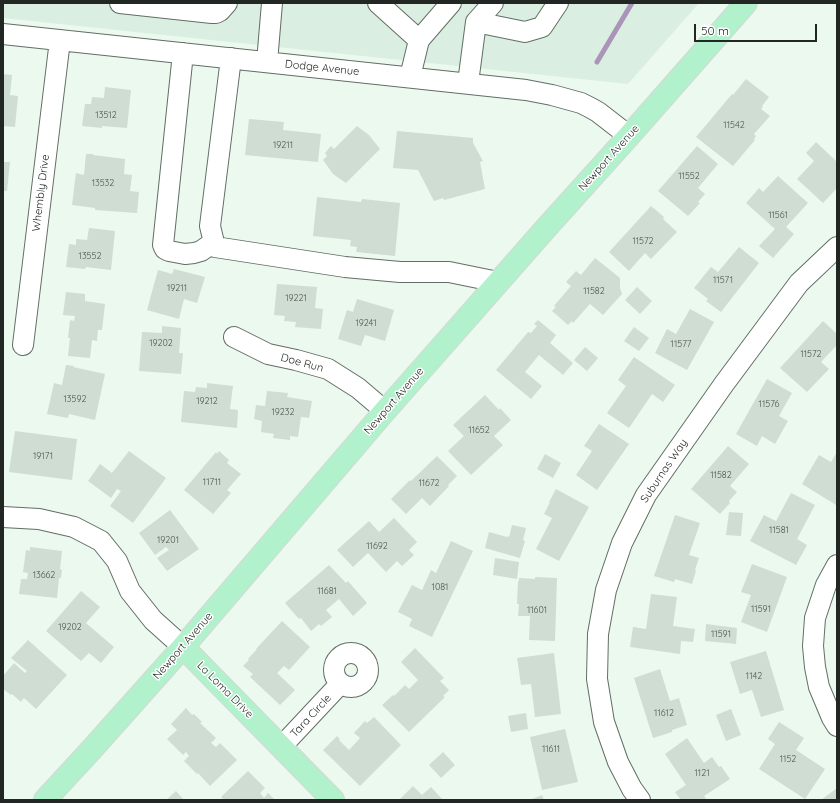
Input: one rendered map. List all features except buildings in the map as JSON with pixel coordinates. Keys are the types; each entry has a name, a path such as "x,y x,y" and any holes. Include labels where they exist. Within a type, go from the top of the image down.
{"main road":[{"name":"Newport Avenue","path":"45,800 183,647 385,411 546,227 629,136 746,3"},
{"name":"La Loma Drive","path":"183,647 333,800"}],"street":[{"path":"120,3 212,13 220,11 227,3"},
{"path":"267,62 272,3"},
{"path":"378,3 419,40"},
{"path":"410,77 419,40 451,3"},
{"path":"468,83 476,22 493,3"},
{"path":"476,22 525,32 542,27 558,3"},
{"name":"Dodge Avenue","path":"3,34 526,90 552,95 580,104 598,112 629,136"},
{"name":"Whembly Drive","path":"23,345 60,40"},
{"path":"183,53 163,245 168,251 185,254 201,251 214,242"},
{"path":"231,58 210,226 215,247 345,267 400,272 449,272 498,282"},
{"name":"Suburnas Way","path":"640,800 632,789 618,762 604,722 597,679 598,634 606,590 622,543 646,495 724,384 799,283 837,247"},
{"name":"Doe Run","path":"234,337 268,354 328,369 358,388 385,411"},
{"name":"La Loma Drive","path":"3,517 39,519 74,527 101,541 116,561 130,591 153,620 183,647"},
{"path":"837,565 826,584 815,618 813,646 819,687 837,726"},
{"name":"Tara Circle","path":"281,747 340,684"}],"shaded area":[{"path":"3,3 699,3 628,84 3,18"}],"waterway":[{"path":"597,62 632,3"}]}
